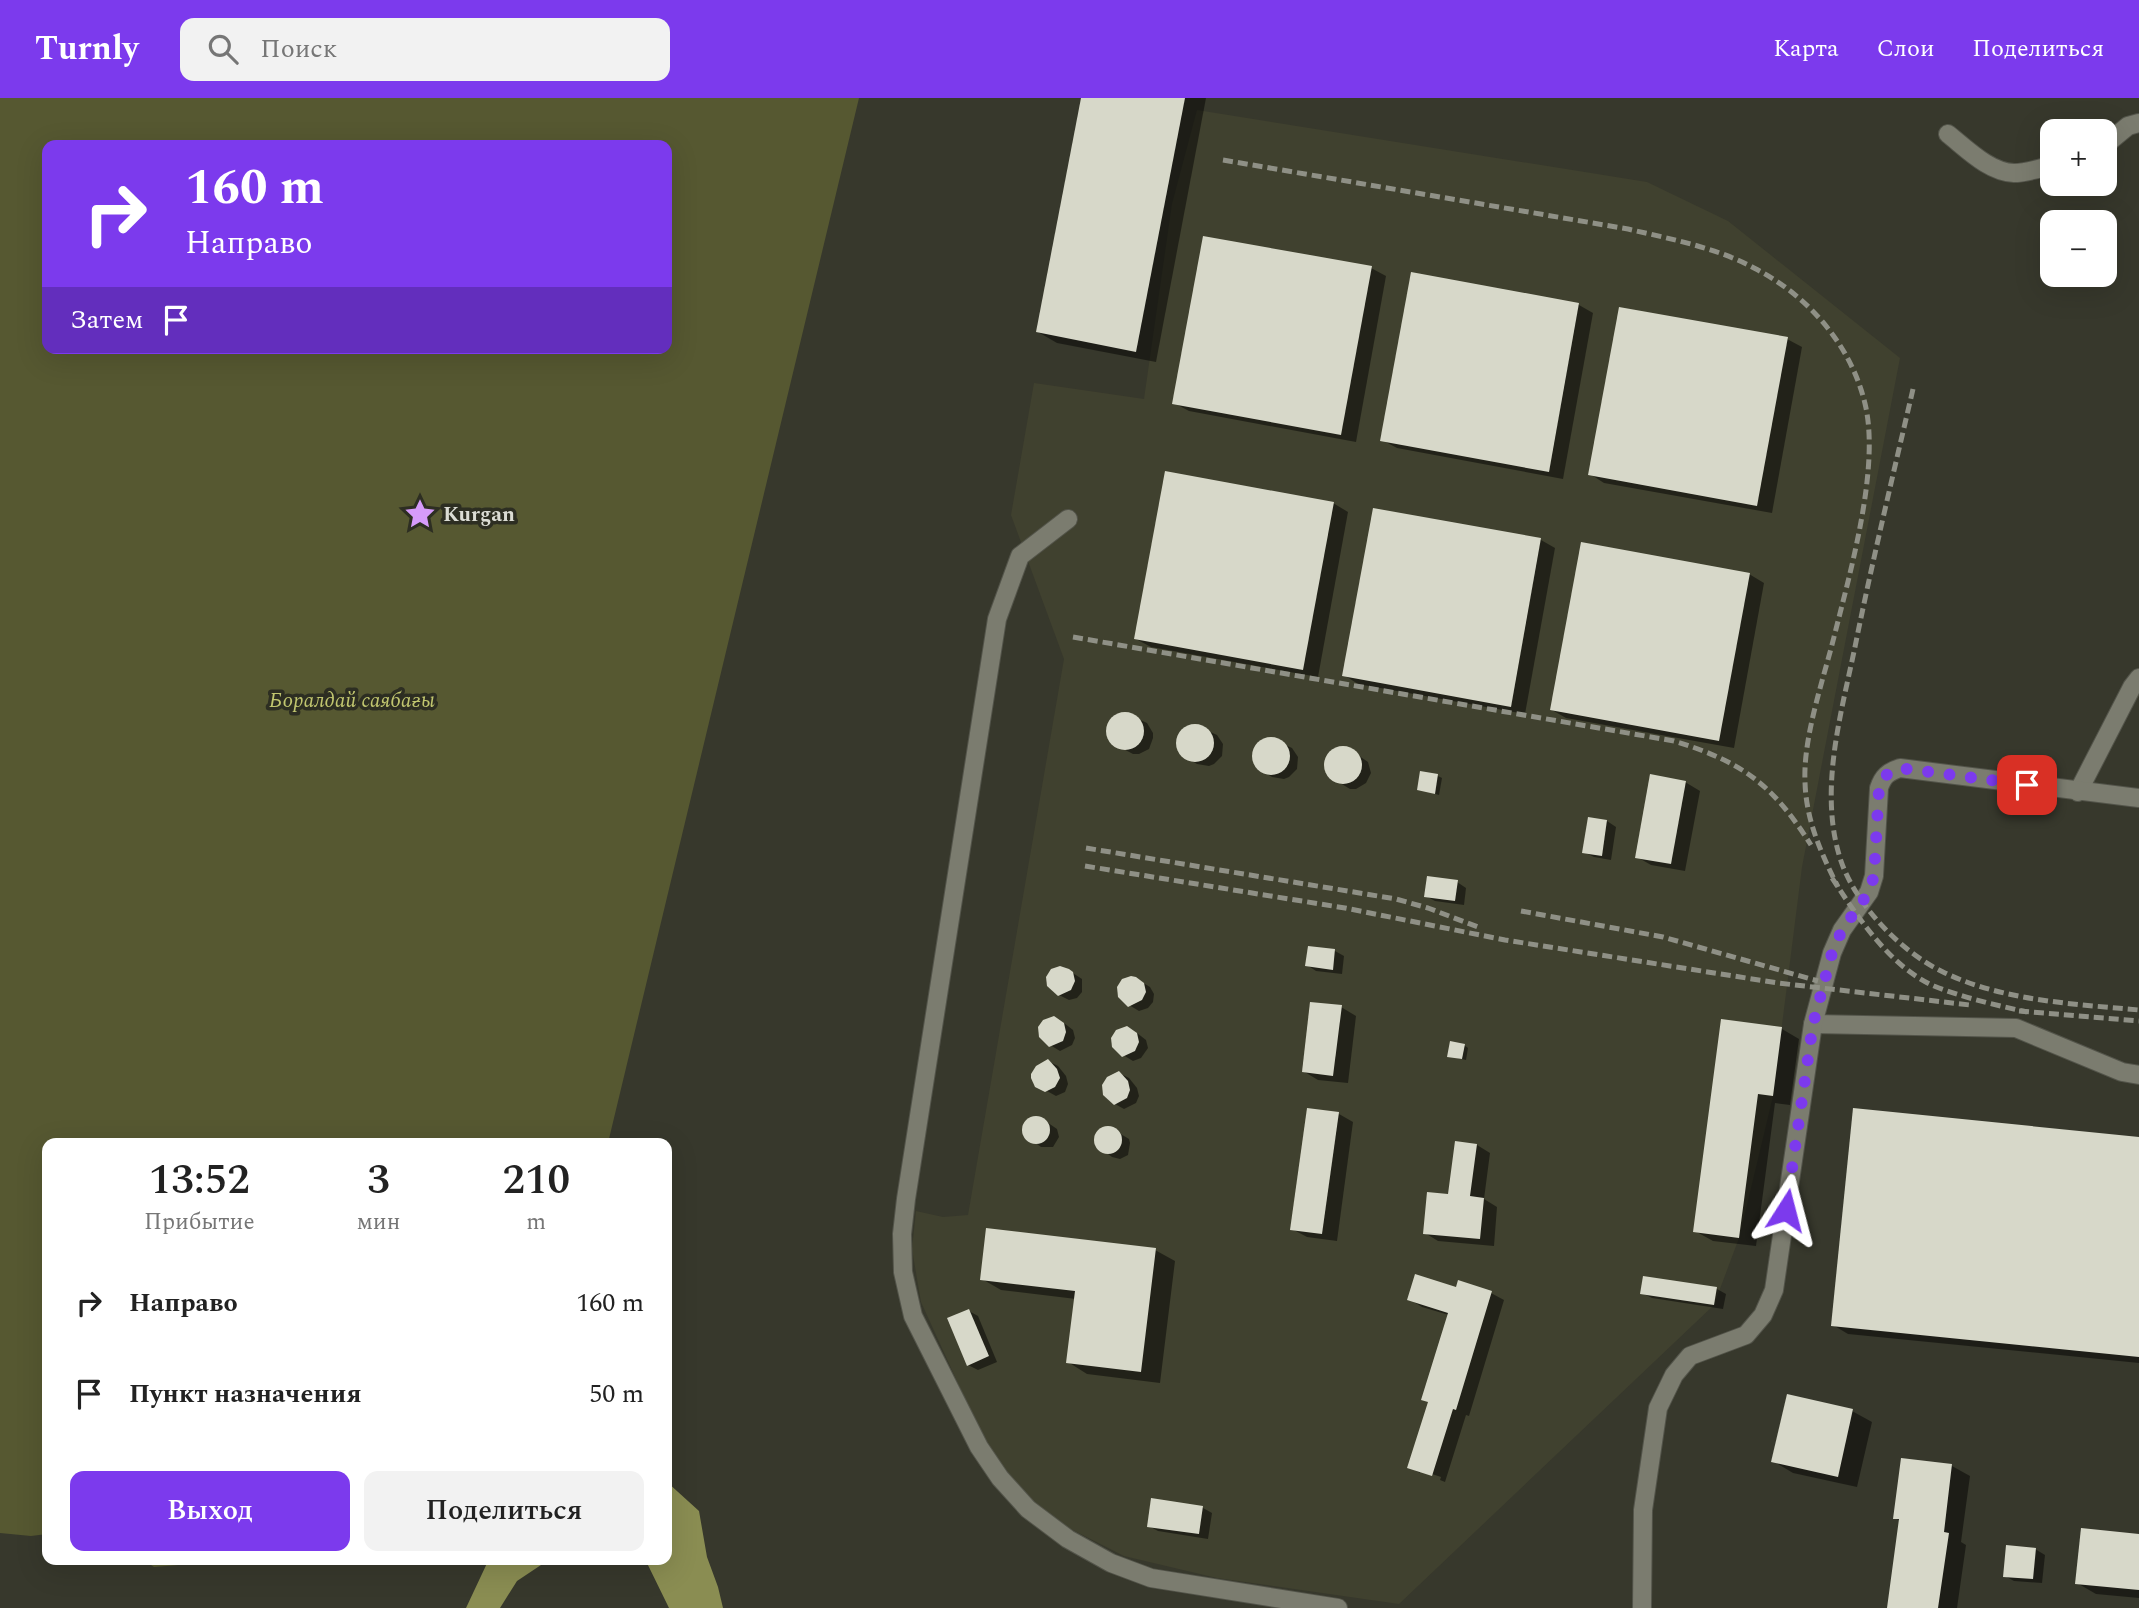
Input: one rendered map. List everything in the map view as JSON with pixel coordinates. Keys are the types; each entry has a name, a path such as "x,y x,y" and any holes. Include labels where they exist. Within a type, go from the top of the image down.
{"street":[{"path":"2117,135 2128,126 2139,123"},
{"path":"1948,134 1988,165 2015,173 2040,168"},
{"path":"1068,519 1020,555 997,619 906,1199 902,1234 904,1272 913,1316 979,1447 1000,1478 1028,1509 1068,1539 1111,1563 1151,1578 1338,1608"},
{"path":"2078,792 2139,678"},
{"path":"1642,1608 1643,1510 1658,1408 1674,1375 1690,1356 1746,1335 1763,1315 1774,1290 1813,1024 1832,953 1842,930 1869,892 1874,876 1879,788 1882,778 1900,768 2139,798"},
{"path":"1813,1024 2016,1028 2122,1072 2139,1075"}],"shaded area":[{"path":"1197,110 1647,182 1728,221 1900,358 1802,867 1773,1096 1739,1238 1714,1305 1399,1604 1217,1578 1124,1556 1051,1519 1005,1475 982,1436 921,1302 912,1249 916,1211 943,1217 968,1215 1064,659 1011,515 1034,383 1144,399 1172,204"},
{"path":"672,1487 699,1511 707,1557 723,1608 669,1608 648,1565 672,1565"},
{"path":"486,1565 541,1565 517,1581 500,1608 466,1608"}],"green space":[{"name":"Боралдай саябағы","path":"0,98 859,98 609,1138 42,1138 42,1535 0,1533"}],"building":[{"path":"1081,98 1185,98 1136,352 1036,332"},
{"path":"1203,236 1372,266 1341,435 1172,404"},
{"path":"1411,272 1579,303 1549,472 1380,441"},
{"path":"1619,307 1788,337 1757,506 1588,475"},
{"path":"1165,471 1334,502 1303,670 1134,639"},
{"path":"1373,508 1541,538 1511,707 1342,676"},
{"path":"1581,542 1750,573 1719,741 1550,710"},
{"path":"1125,712 1139,717 1144,731 1139,745 1125,750 1111,745 1106,731 1111,717"},
{"path":"1195,724 1209,729 1214,743 1209,757 1195,762 1181,757 1176,743 1181,729"},
{"path":"1271,737 1285,742 1290,756 1285,770 1271,775 1257,770 1252,756 1257,742"},
{"path":"1343,746 1357,751 1362,765 1357,779 1343,784 1329,779 1324,765 1329,751"},
{"path":"1420,771 1438,774 1435,794 1417,790"},
{"path":"1650,774 1686,781 1671,864 1635,858"},
{"path":"1588,817 1607,820 1602,856 1582,853"},
{"path":"1427,876 1458,880 1455,901 1424,897"},
{"path":"1308,946 1335,949 1333,970 1305,966"},
{"path":"1060,966 1073,972 1075,981 1071,990 1058,996 1047,986 1046,977 1051,969"},
{"path":"1131,976 1144,983 1146,992 1142,1000 1128,1007 1118,997 1117,987 1122,979"},
{"path":"1310,1002 1342,1005 1333,1076 1302,1072"},
{"path":"1054,1016 1064,1023 1066,1032 1063,1041 1049,1047 1039,1037 1038,1027 1043,1020"},
{"path":"1721,1019 1782,1027 1773,1096 1758,1094 1739,1238 1693,1232"},
{"path":"1127,1026 1137,1033 1139,1042 1135,1051 1122,1057 1112,1047 1111,1038 1116,1030"},
{"path":"1450,1041 1465,1044 1462,1059 1447,1057"},
{"path":"1048,1059 1057,1069 1060,1078 1055,1087 1045,1092 1035,1087 1031,1074 1036,1066"},
{"path":"1119,1071 1128,1081 1130,1090 1127,1098 1114,1105 1103,1095 1102,1085 1107,1077"},
{"path":"1307,1108 1339,1112 1322,1234 1290,1230"},
{"path":"1853,1108 2139,1137 2139,1357 1831,1326"},
{"path":"1036,1116 1046,1120 1050,1130 1046,1140 1036,1144 1026,1140 1022,1130 1026,1120"},
{"path":"1108,1126 1118,1130 1122,1140 1118,1150 1108,1154 1098,1150 1094,1140 1098,1130"},
{"path":"1455,1141 1477,1144 1470,1196 1484,1198 1480,1239 1423,1234 1427,1192 1448,1194"},
{"path":"986,1228 1156,1248 1141,1372 1066,1363 1075,1291 980,1280"},
{"path":"1415,1274 1456,1287 1458,1280 1492,1291 1456,1410 1453,1409 1432,1476 1407,1468 1428,1402 1421,1400 1448,1313 1407,1300"},
{"path":"1643,1276 1717,1287 1714,1305 1640,1294"},
{"path":"969,1309 989,1356 967,1366 947,1318"},
{"path":"1787,1394 1853,1409 1838,1477 1771,1462"},
{"path":"1901,1458 1952,1464 1944,1532 1949,1533 1938,1608 1887,1608 1899,1519 1893,1519"},
{"path":"1151,1498 1203,1506 1199,1534 1147,1527"},
{"path":"2081,1528 2139,1534 2139,1590 2075,1584"},
{"path":"2006,1545 2036,1548 2033,1579 2003,1577"}],"railway":[{"path":"1223,160 1628,229 1692,244 1724,254 1774,280 1793,293 1826,326 1851,364 1860,386 1869,434 1869,462 1861,522 1815,709 1805,765 1806,796 1811,823 1838,887"},
{"path":"1913,389 1839,720 1831,806 1841,861 1857,894 1882,926 1911,952 1943,972 1966,982 2039,1000 2139,1010"},
{"path":"1073,637 1674,741 1719,758 1754,778 1783,806 1811,845"},
{"path":"1086,848 1396,899 1478,927"},
{"path":"1085,866 1345,908 1505,940 1778,983 1970,1005"},
{"path":"1832,878 1876,939 1918,977 1957,994 2027,1012"},
{"path":"1521,911 1663,937 1818,981"},
{"path":"2019,1011 2139,1021"}],"place":[{"name":"Kurgan","path":"420,514"}],"route":[{"path":"1786,1210 1813,1024 1832,953 1842,930 1869,892 1874,876 1879,788 1882,778 1900,768 2027,785"}]}
